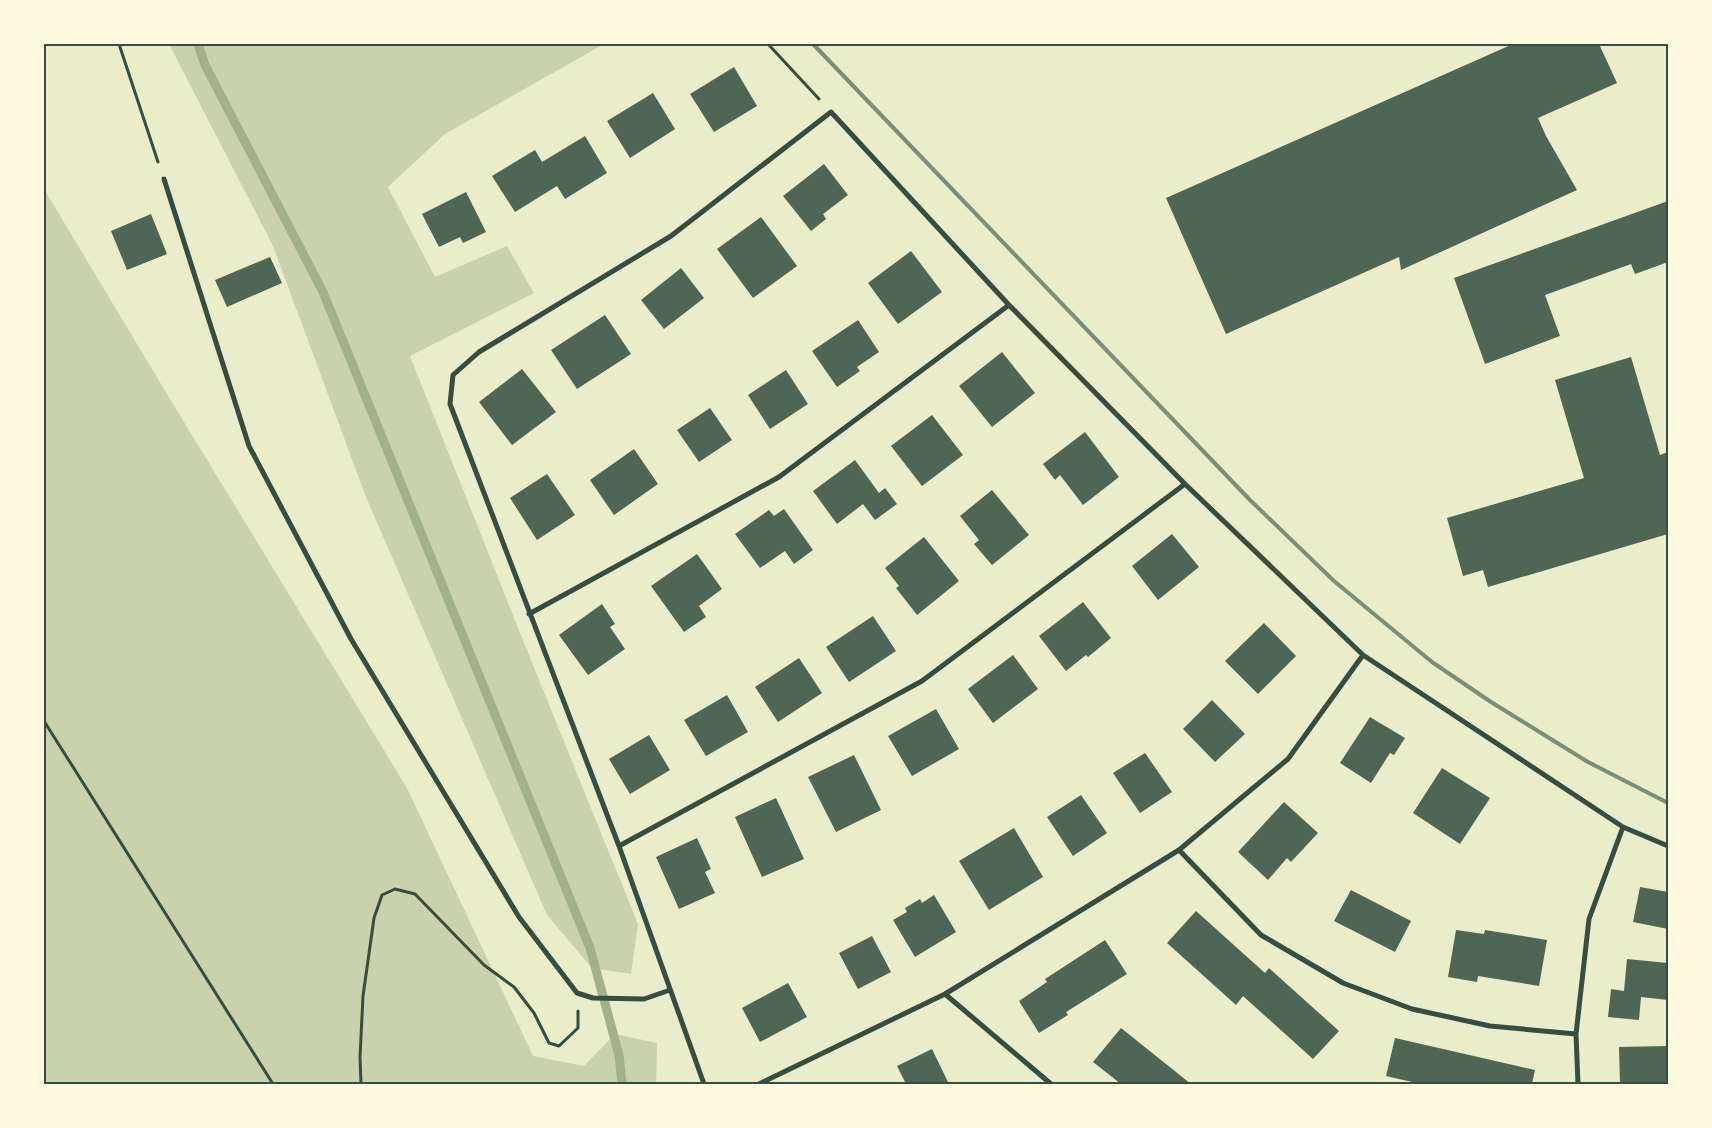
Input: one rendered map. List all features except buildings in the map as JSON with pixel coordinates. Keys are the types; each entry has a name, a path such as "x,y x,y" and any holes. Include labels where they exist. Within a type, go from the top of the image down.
{"street":[{"path":"704,1084 619,846 450,404 453,375 478,352 671,236 831,112 1009,305 1185,484 1363,655 1623,827 1668,846"},
{"path":"164,179 249,446 356,647 519,917 577,992 593,998 644,999 670,990"},
{"path":"529,614 779,477 1009,305"},
{"path":"619,846 922,681 1185,484"},
{"path":"759,1084 945,994 1179,850 1288,759 1363,655"},
{"path":"1578,1084 1576,1034 1589,919 1623,827"},
{"path":"1179,850 1261,935 1343,983 1412,1009 1490,1026 1576,1034"},
{"path":"945,994 1051,1084"}],"path":[{"path":"120,44 164,179"},
{"path":"768,44 831,112"},
{"path":"44,721 273,1084"},
{"path":"361,1084 360,1058 364,996 374,918 382,895 387,891 395,888 415,894 484,965 514,987 534,1013 548,1043 559,1046 578,1028 577,992"}],"green space":[{"path":"169,44 604,44 445,134 388,187 435,277 507,246 534,293 410,356 638,924 631,974 592,968 547,915 366,497 273,246"},
{"path":"44,189 407,788 533,1056 584,1066 615,1034 657,1043 656,1084 44,1084"}],"waterway":[{"path":"198,44 205,65 323,292 590,948 619,1055 622,1084"}],"railway":[{"path":"813,44 1250,500 1334,581 1432,662 1491,702 1588,762 1668,803"}]}
